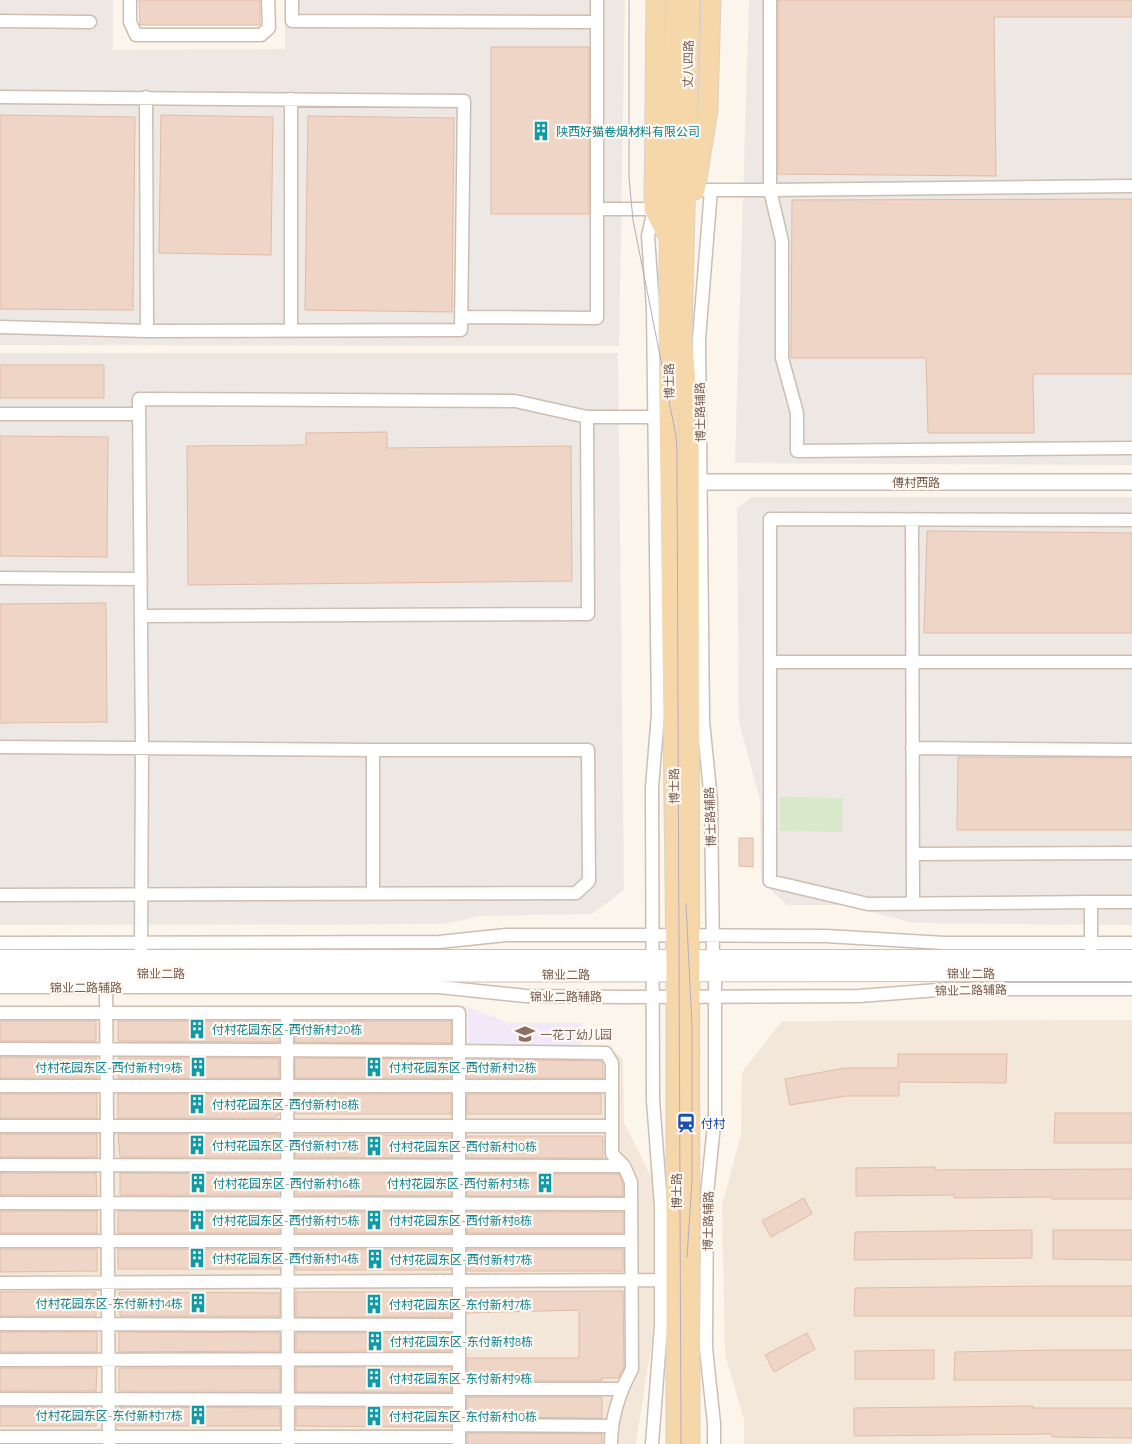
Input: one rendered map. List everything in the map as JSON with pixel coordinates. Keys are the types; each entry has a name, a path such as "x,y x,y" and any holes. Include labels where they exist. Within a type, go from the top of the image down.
{"main road":[{"path":"656,0 654,209 677,235 703,190 708,110 711,0"},
{"name":"丈八四路","path":"676,0 680,128"},
{"name":"丈八四路","path":"680,128 690,0"},
{"name":"博士路","path":"680,128 677,235 662,417 683,935"},
{"name":"博士路","path":"676,1444 689,417 682,336 677,235"},
{"name":"锦业二路","path":"0,973 106,980 141,958"},
{"name":"锦业二路","path":"0,959 141,958 653,966 1091,958 1132,959"},
{"name":"锦业二路","path":"1091,958 1132,972"},
{"name":"博士路","path":"683,996 690,1444"}],"street":[{"path":"130,0 130,22 136,35 261,35 269,28 268,0"},
{"path":"292,0 292,21 597,22"},
{"path":"462,317 597,318 597,0"},
{"path":"770,0 770,190 782,241 782,358 797,413 797,451 1132,448"},
{"path":"0,21 90,22"},
{"path":"0,97 464,101 462,330 147,331 0,327"},
{"path":"146,97 147,331"},
{"path":"291,99 291,330"},
{"path":"703,190 1132,186"},
{"name":"博士路辅路","path":"703,190 699,339 703,722 711,801 715,996 715,1115 708,1194 706,1348 714,1424 714,1444"},
{"path":"597,209 654,209 648,236 662,417 658,714 652,788 653,1100 661,1206 661,1326 652,1444"},
{"path":"141,958 142,616 139,399 515,401 587,417 662,417"},
{"path":"0,414 139,414"},
{"path":"142,616 588,614 587,417"},
{"name":"傅村西路","path":"700,482 1132,482"},
{"path":"1132,520 770,519 770,881 868,904 1132,902"},
{"path":"912,520 913,904"},
{"path":"0,578 141,578"},
{"path":"771,662 1132,662"},
{"path":"0,746 588,750 589,881 576,893 0,895"},
{"path":"912,748 1132,750"},
{"path":"373,750 373,894"},
{"path":"913,854 1132,853"},
{"path":"1091,902 1091,958"},
{"path":"0,943 141,958 439,942 506,935 826,936 944,943 1091,958 1132,943"},
{"path":"106,980 109,1283 108,1440"},
{"name":"锦业二路辅路","path":"0,987 106,980 439,987 526,996 653,997 859,996 951,989 1132,989"},
{"path":"0,1013 459,1013 459,1435"},
{"path":"287,1013 288,1440"},
{"path":"0,1049 606,1053 612,1063 612,1154 624,1166 631,1182 632,1369 622,1389 611,1426 611,1444"},
{"path":"0,1086 612,1086"},
{"path":"0,1126 612,1126"},
{"path":"0,1165 624,1166"},
{"path":"0,1203 631,1204"},
{"path":"0,1240 108,1242 631,1242"},
{"path":"0,1283 661,1280"},
{"path":"0,1324 459,1325"},
{"path":"0,1360 459,1359"},
{"path":"0,1398 287,1398 622,1389"},
{"path":"0,1437 108,1440 288,1440 459,1435 611,1426"}],"shaded area":[{"path":"0,0 113,0 113,50 285,49 285,0 625,0 619,346 0,345"},
{"path":"749,0 1132,0 1132,465 735,463"},
{"path":"0,353 618,353 624,890 592,914 480,916 444,924 0,925"},
{"path":"751,497 1132,497 1132,925 913,923 846,905 787,905 761,881 760,800 739,722 737,508"},
{"path":"0,1006 467,1007 467,1046 608,1046 623,1059 624,1123 653,1180 653,1336 636,1444 0,1444"},
{"name":"一花丁幼儿园","path":"468,1007 509,1023 582,1023 582,1045 468,1046"},
{"path":"1132,1020 1132,1444 744,1444 744,1420 725,1354 722,1206 741,1134 742,1072 782,1021"}],"green space":[{"path":"780,797 843,798 842,832 780,831"}],"building":[{"path":"139,0 260,0 260,25 140,25"},
{"path":"778,0 1132,0 1132,17 994,17 996,176 778,174"},
{"name":"陕西好猫卷烟材料有限公司","path":"491,47 589,47 589,214 491,214"},
{"path":"0,115 135,117 133,310 0,309"},
{"path":"161,115 273,117 271,255 159,253"},
{"path":"308,116 454,118 452,312 305,310"},
{"path":"1132,199 1132,374 1033,374 1034,433 928,433 926,358 791,358 792,200"},
{"path":"0,365 104,365 104,398 0,398"},
{"path":"387,432 387,448 571,446 572,581 188,585 187,446 306,445 306,433"},
{"path":"0,436 108,437 107,557 0,556"},
{"path":"927,531 1132,533 1132,633 924,633"},
{"path":"106,603 107,722 0,723 0,604"},
{"path":"958,757 1132,758 1132,830 957,830"},
{"path":"739,838 753,838 753,867 739,866"},
{"path":"0,1021 96,1021 96,1041 0,1041"},
{"name":"付村花园东区-西付新村20栋","path":"118,1021 279,1021 279,1042 118,1041"},
{"path":"295,1021 451,1021 451,1043 295,1042"},
{"path":"898,1054 1007,1054 1006,1083 899,1082 899,1096 846,1096 790,1105 785,1079 845,1068 898,1068"},
{"path":"0,1057 97,1058 97,1078 0,1078"},
{"name":"付村花园东区-西付新村19栋","path":"118,1058 279,1058 279,1078 118,1078"},
{"name":"付村花园东区-西付新村12栋","path":"295,1058 451,1059 451,1078 295,1078"},
{"path":"467,1059 601,1061 603,1064 603,1078 467,1078"},
{"path":"0,1094 97,1094 97,1118 0,1118"},
{"name":"付村花园东区-西付新村18栋","path":"118,1094 279,1094 279,1115 276,1115 276,1118 118,1118"},
{"path":"295,1094 451,1094 451,1114 295,1114"},
{"path":"467,1094 601,1094 601,1114 467,1114"},
{"path":"1055,1113 1132,1113 1132,1143 1054,1143"},
{"path":"0,1134 97,1134 97,1157 0,1157"},
{"name":"付村花园东区-西付新村17栋","path":"118,1134 276,1134 279,1135 279,1157 120,1157"},
{"name":"付村花园东区-西付新村10栋","path":"295,1135 451,1135 451,1158 295,1157"},
{"path":"467,1136 603,1136 603,1158 467,1158"},
{"path":"935,1167 935,1170 1132,1169 1132,1199 1052,1199 1052,1197 954,1198 954,1195 856,1196 856,1168"},
{"path":"0,1173 96,1173 97,1195 0,1195"},
{"name":"付村花园东区-西付新村16栋","path":"120,1173 279,1174 279,1195 120,1195"},
{"path":"296,1174 451,1174 451,1196 296,1195"},
{"name":"付村花园东区-西付新村3栋","path":"467,1174 619,1174 623,1184 623,1196 467,1196"},
{"path":"804,1198 812,1214 771,1237 762,1221"},
{"path":"0,1211 97,1211 97,1233 0,1233"},
{"name":"付村花园东区-西付新村15栋","path":"118,1211 279,1212 279,1233 118,1233"},
{"name":"付村花园东区-西付新村8栋","path":"296,1212 451,1212 451,1233 296,1233"},
{"path":"467,1212 623,1212 623,1233 467,1233"},
{"path":"1032,1230 1032,1258 854,1260 855,1232"},
{"path":"1053,1230 1132,1230 1132,1260 1053,1259"},
{"path":"0,1249 97,1249 97,1271 0,1272"},
{"name":"付村花园东区-西付新村14栋","path":"118,1249 279,1249 279,1269 118,1269"},
{"name":"付村花园东区-西付新村7栋","path":"296,1249 451,1249 451,1270 296,1270"},
{"path":"467,1249 623,1249 623,1271 467,1271"},
{"path":"1132,1286 1132,1316 854,1316 855,1288"},
{"path":"623,1291 624,1367 618,1378 602,1378 602,1381 467,1381 467,1358 579,1358 579,1310 467,1313 468,1292"},
{"path":"0,1292 96,1292 96,1316 0,1316"},
{"name":"付村花园东区-东付新村14栋","path":"119,1292 280,1293 280,1316 120,1316"},
{"name":"付村花园东区-东付新村7栋","path":"296,1292 451,1292 451,1317 296,1317"},
{"path":"0,1332 97,1332 97,1352 0,1352"},
{"path":"119,1332 280,1333 280,1351 119,1352"},
{"name":"付村花园东区-东付新村8栋","path":"296,1333 451,1333 451,1351 296,1351"},
{"path":"807,1333 815,1349 774,1372 765,1355"},
{"path":"934,1350 934,1379 855,1379 855,1351"},
{"path":"1132,1350 1132,1380 954,1380 955,1352"},
{"name":"付村花园东区-东付新村9栋","path":"296,1367 451,1367 451,1392 296,1392"},
{"path":"0,1368 97,1368 96,1391 0,1391"},
{"path":"119,1368 280,1368 280,1391 119,1391"},
{"path":"467,1397 602,1397 602,1418 467,1417"},
{"path":"1033,1406 1033,1408 1132,1408 1132,1438 1052,1437 1052,1434 854,1436 854,1408"},
{"path":"0,1407 97,1407 96,1426 0,1426"},
{"name":"付村花园东区-东付新村17栋","path":"118,1407 280,1408 280,1426 118,1426"},
{"name":"付村花园东区-东付新村10栋","path":"296,1408 451,1408 451,1427 296,1426"},
{"path":"467,1433 602,1434 602,1444 467,1444"}],"tram line":[{"path":"629,0 629,178 633,220 676,436 677,453 681,1444"},
{"path":"686,904 692,1026 692,1180 687,1257"}],"place":[{"name":"陕西好猫卷烟材料有限公司","path":"541,131"},
{"name":"付村花园东区-西付新村20栋","path":"197,1029"},
{"name":"一花丁幼儿园","path":"525,1034"},
{"name":"付村花园东区-西付新村19栋","path":"198,1067"},
{"name":"付村花园东区-西付新村12栋","path":"374,1067"},
{"name":"付村花园东区-西付新村18栋","path":"197,1104"},
{"name":"付村","path":"686,1123"},
{"name":"付村花园东区-西付新村17栋","path":"197,1145"},
{"name":"付村花园东区-西付新村10栋","path":"374,1146"},
{"name":"付村花园东区-西付新村16栋","path":"198,1183"},
{"name":"付村花园东区-西付新村3栋","path":"545,1183"},
{"name":"付村花园东区-西付新村15栋","path":"197,1220"},
{"name":"付村花园东区-西付新村8栋","path":"374,1220"},
{"name":"付村花园东区-西付新村14栋","path":"197,1258"},
{"name":"付村花园东区-西付新村7栋","path":"375,1259"},
{"name":"付村花园东区-东付新村14栋","path":"198,1303"},
{"name":"付村花园东区-东付新村7栋","path":"374,1304"},
{"name":"付村花园东区-东付新村8栋","path":"375,1341"},
{"name":"付村花园东区-东付新村9栋","path":"374,1378"},
{"name":"付村花园东区-东付新村17栋","path":"198,1415"},
{"name":"付村花园东区-东付新村10栋","path":"374,1416"}]}
